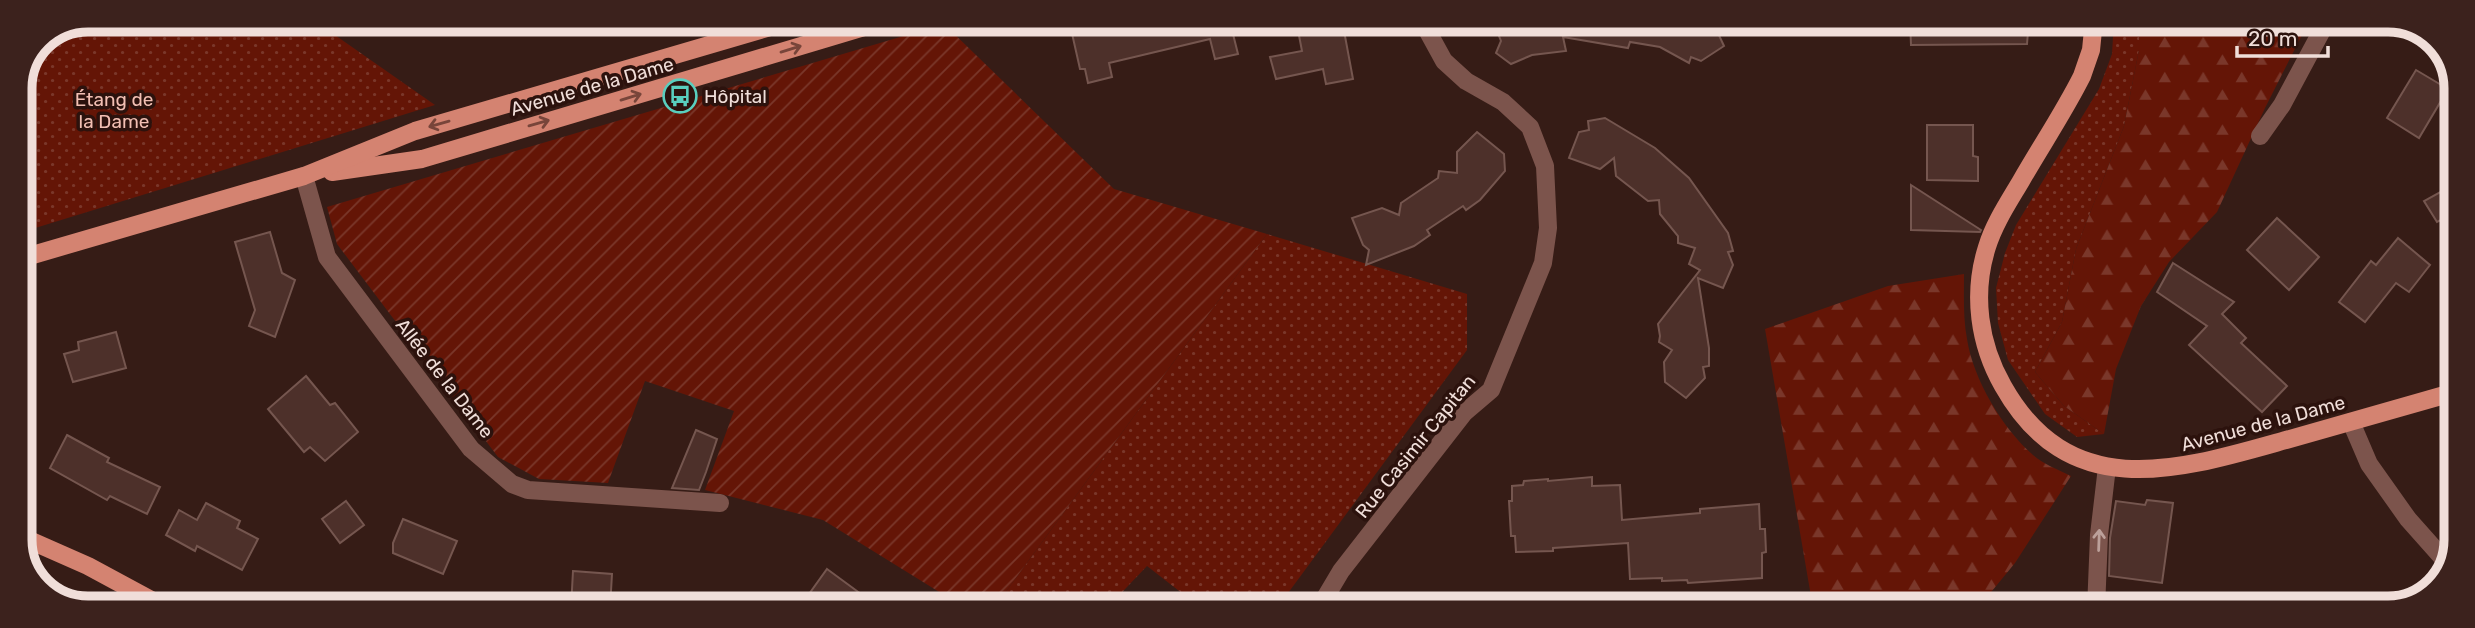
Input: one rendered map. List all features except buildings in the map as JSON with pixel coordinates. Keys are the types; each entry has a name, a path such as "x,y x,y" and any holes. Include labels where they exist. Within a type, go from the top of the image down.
{"main road":[{"name":"Avenue de la Dame","path":"32,255 304,176 415,131 753,32"},
{"name":"Avenue de la Dame","path":"304,176 422,159 848,32"},
{"name":"Avenue de la Dame","path":"2093,32 2091,50 2082,76 2005,207 1991,236 1981,270 1978,306 1991,360 2004,389 2038,431 2085,460 2107,467 2144,470 2196,463 2444,395"},
{"path":"32,541 88,566 144,596"}],"street":[{"name":"Rue Casimir Capitan","path":"1326,596 1340,571 1464,413 1491,390 1543,263 1548,228 1545,166 1530,127 1503,102 1466,81 1444,61 1428,32"},
{"path":"2260,136 2282,105 2322,32"},
{"name":"Allée de la Dame","path":"304,176 327,257 471,449 512,484 528,490 720,503"},
{"path":"2351,422 2369,464 2408,519 2441,556"},
{"path":"2097,596 2099,535 2107,467"}],"green space":[{"name":"Étang de la Dame","path":"88,32 331,32 435,105 32,229 33,77 36,66 48,48 66,36"},
{"path":"917,32 952,32 1114,189 1267,234 1003,596 946,596 823,520 705,490 734,411 645,381 608,483 539,479 498,457 337,244 327,207"},
{"path":"2113,32 2139,32 2139,50 2124,126 2076,249 2062,322 2035,372 2064,406 2104,434 2077,437 2045,414 2008,360 1998,323 1996,288 2016,225 2099,89 2112,54"},
{"path":"2139,32 2303,32 2217,212 2169,262 2141,306 2116,369 2104,434 2064,406 2035,372 2062,322 2076,249 2124,126 2139,50"},
{"path":"1267,234 1467,294 1467,350 1286,596 1186,596 1147,566 1118,596 1003,596"},
{"path":"1964,274 1964,315 1970,354 1991,402 2011,432 2033,455 2071,476 2015,563 1988,596 1811,596 1765,329 1888,286"}],"place":[{"name":"Hôpital","path":"680,96"}]}
